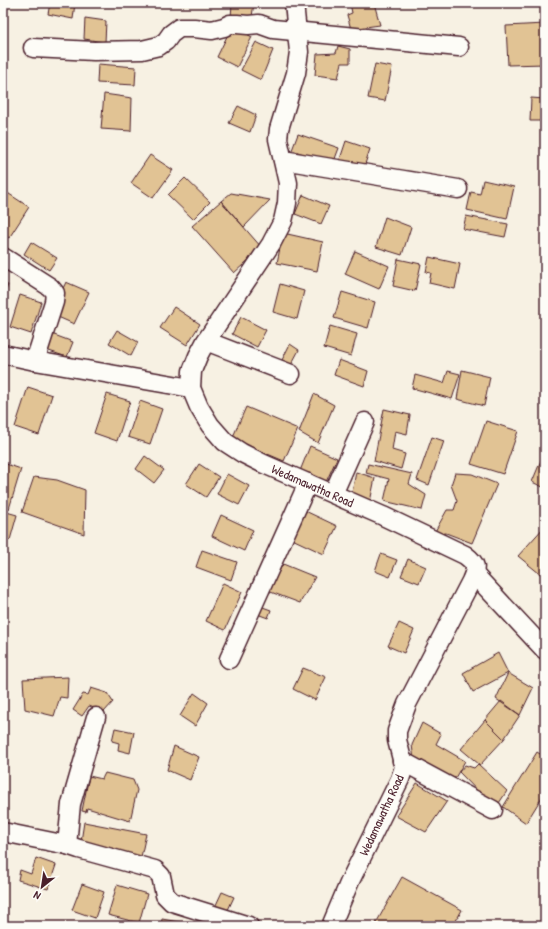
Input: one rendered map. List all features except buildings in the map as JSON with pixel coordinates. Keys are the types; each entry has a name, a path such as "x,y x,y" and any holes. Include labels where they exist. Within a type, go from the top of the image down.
{"street":[{"name":"Wedamawatha Road","path":"294,3 299,52 296,73 279,129 278,139 288,183 287,203 283,221 271,244 206,341 192,371 191,388 199,407 210,425 225,442 242,453 383,516 465,555 474,562 476,568 433,657 407,704 397,732 397,740 404,767 400,779 350,881 331,926"},
{"path":"33,48 94,51 142,50 159,46 179,28 212,30 237,24 259,24 273,29 459,47"},
{"path":"283,160 458,189"},
{"path":"3,257 50,287 55,293 54,302 35,361"},
{"path":"206,341 291,374"},
{"path":"3,354 191,388"},
{"path":"333,494 365,422"},
{"path":"229,659 308,483"},
{"path":"474,574 545,650"},
{"path":"67,845 72,804 96,717"},
{"path":"402,761 493,810"},
{"path":"3,832 67,845 154,870 161,876 165,895 172,902 249,926"}]}
